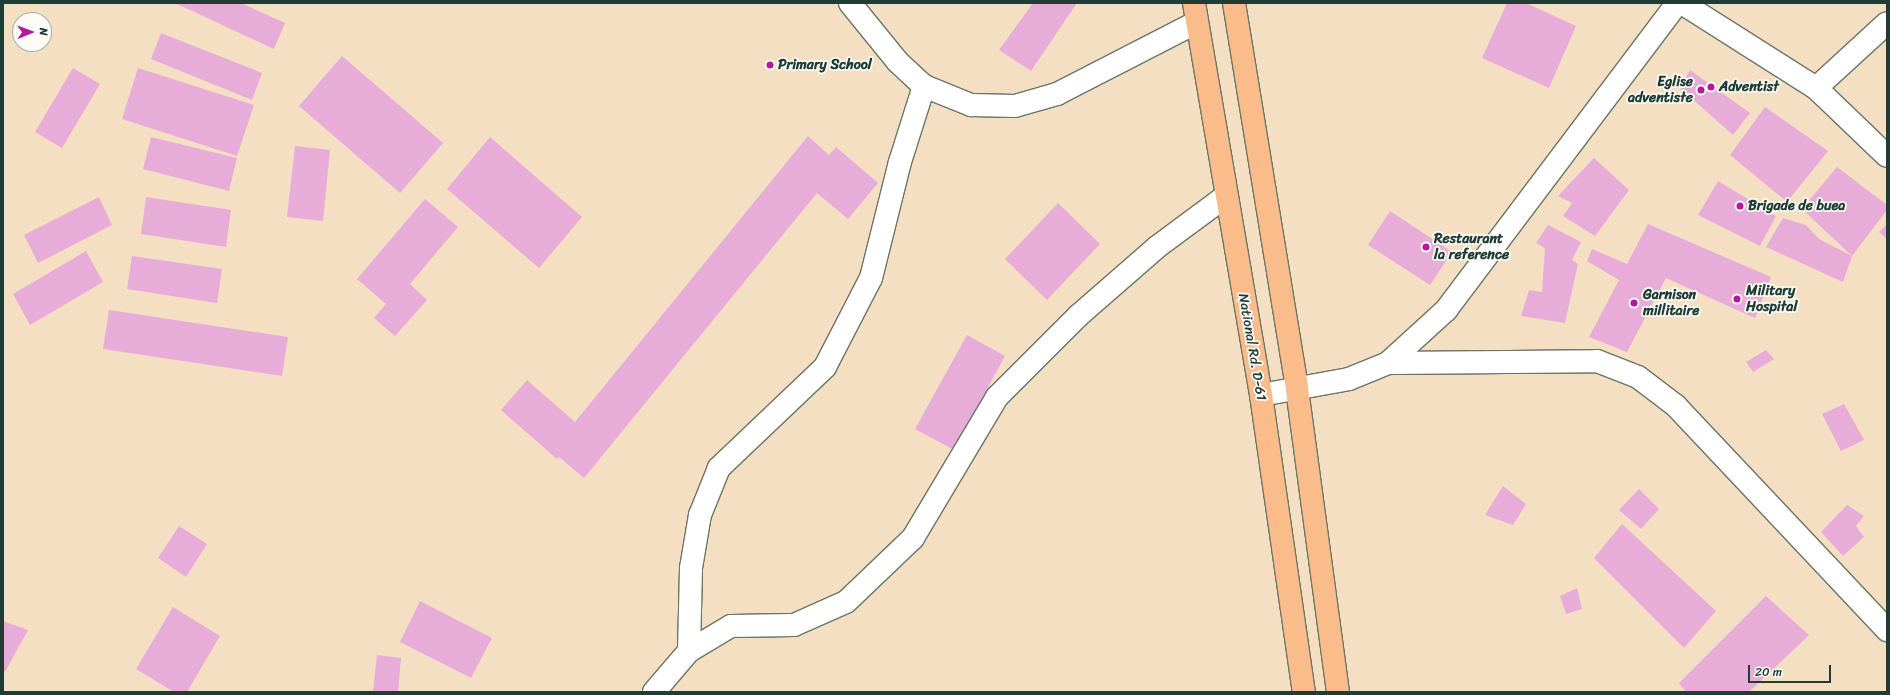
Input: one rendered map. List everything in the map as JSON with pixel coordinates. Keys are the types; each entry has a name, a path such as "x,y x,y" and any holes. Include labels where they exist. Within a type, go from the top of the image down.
{"highway":[{"path":"1234,3 1297,389 1338,692"},
{"name":"National Rd. D-61","path":"1196,13 1261,395 1304,692"}],"street":[{"path":"850,3 898,62 924,86 971,105 1015,106 1057,94 1196,13"},
{"path":"1261,395 1349,380 1388,363 1446,310 1677,3"},
{"path":"1682,3 1816,88 1887,156"},
{"path":"1816,88 1887,23"},
{"path":"689,651 691,568 700,515 716,475 719,468 825,367 871,278 900,162 924,86"},
{"path":"654,692 689,651 731,626 794,625 846,602 913,538 997,397 1084,311 1157,247 1226,196"},
{"path":"1388,363 1597,361 1638,377 1676,406 1887,630"}],"building":[{"path":"175,3 241,3 285,23 274,49"},
{"path":"1033,3 1077,3 1031,71 999,50"},
{"path":"1507,3 1526,3 1576,26 1549,88 1482,58"},
{"path":"161,33 262,73 252,100 151,59"},
{"path":"342,56 443,143 400,193 299,106"},
{"path":"73,68 100,84 62,148 35,132"},
{"path":"138,68 254,105 237,156 122,119"},
{"path":"1690,70 1750,113 1733,135 1680,88"},
{"path":"1765,107 1828,151 1787,202 1730,155"},
{"path":"808,136 829,155 836,147 878,183 848,219 817,193 584,478 559,457 557,459 501,410 527,380 575,422"},
{"path":"151,137 237,158 229,191 143,169"},
{"path":"490,137 582,217 539,268 447,189"},
{"path":"295,146 330,150 323,221 287,217"},
{"path":"1594,158 1629,190 1595,236 1563,216 1572,203 1558,196"},
{"path":"1837,167 1887,205 1887,210 1852,256 1802,209"},
{"path":"1718,181 1776,216 1760,246 1698,215"},
{"path":"99,197 112,225 38,263 24,235"},
{"path":"146,197 231,210 226,247 141,234"},
{"path":"425,199 458,227 410,284 427,300 395,336 374,318 386,304 357,279"},
{"path":"1058,203 1100,244 1047,300 1005,259"},
{"path":"1390,211 1452,252 1430,285 1368,245"},
{"path":"1783,218 1806,225 1819,239 1852,256 1843,282 1766,247"},
{"name":"Military Hospital","path":"1648,224 1771,277 1755,318 1666,278 1627,352 1589,337 1619,280 1587,261 1592,249 1627,264"},
{"path":"1887,224 1887,239 1879,232"},
{"path":"1548,225 1581,242 1572,260 1578,264 1565,323 1521,316 1529,290 1542,292 1545,248 1536,243"},
{"path":"86,251 103,282 30,325 13,294"},
{"path":"132,256 222,269 217,303 127,289"},
{"path":"109,310 288,337 282,376 103,349"},
{"path":"967,335 1005,356 954,450 915,429"},
{"path":"1766,350 1774,359 1753,372 1746,362"},
{"path":"1844,404 1864,440 1841,451 1822,414"},
{"path":"1503,486 1526,504 1513,525 1485,515"},
{"path":"1639,489 1659,509 1641,529 1619,510"},
{"path":"1847,505 1864,516 1856,526 1864,537 1843,556 1821,532"},
{"path":"1622,524 1716,611 1684,648 1594,558"},
{"path":"179,526 207,544 186,577 158,558"},
{"path":"1577,588 1582,609 1566,614 1560,596"},
{"path":"1766,596 1809,635 1749,692 1686,692 1679,683"},
{"path":"420,601 492,638 471,678 400,642"},
{"path":"173,607 220,636 187,692 174,692 136,669"},
{"path":"3,621 28,630 5,672 3,671"},
{"path":"377,655 401,658 398,692 373,692"}],"place":[{"name":"Primary School","path":"770,65"},
{"name":"Adventist","path":"1711,87"},
{"name":"Eglise adventiste","path":"1701,90"},
{"name":"Brigade de buea","path":"1740,206"},
{"name":"Restaurant la reference","path":"1426,247"},
{"name":"Military Hospital","path":"1737,299"},
{"name":"Garnison millitaire","path":"1634,303"}]}
